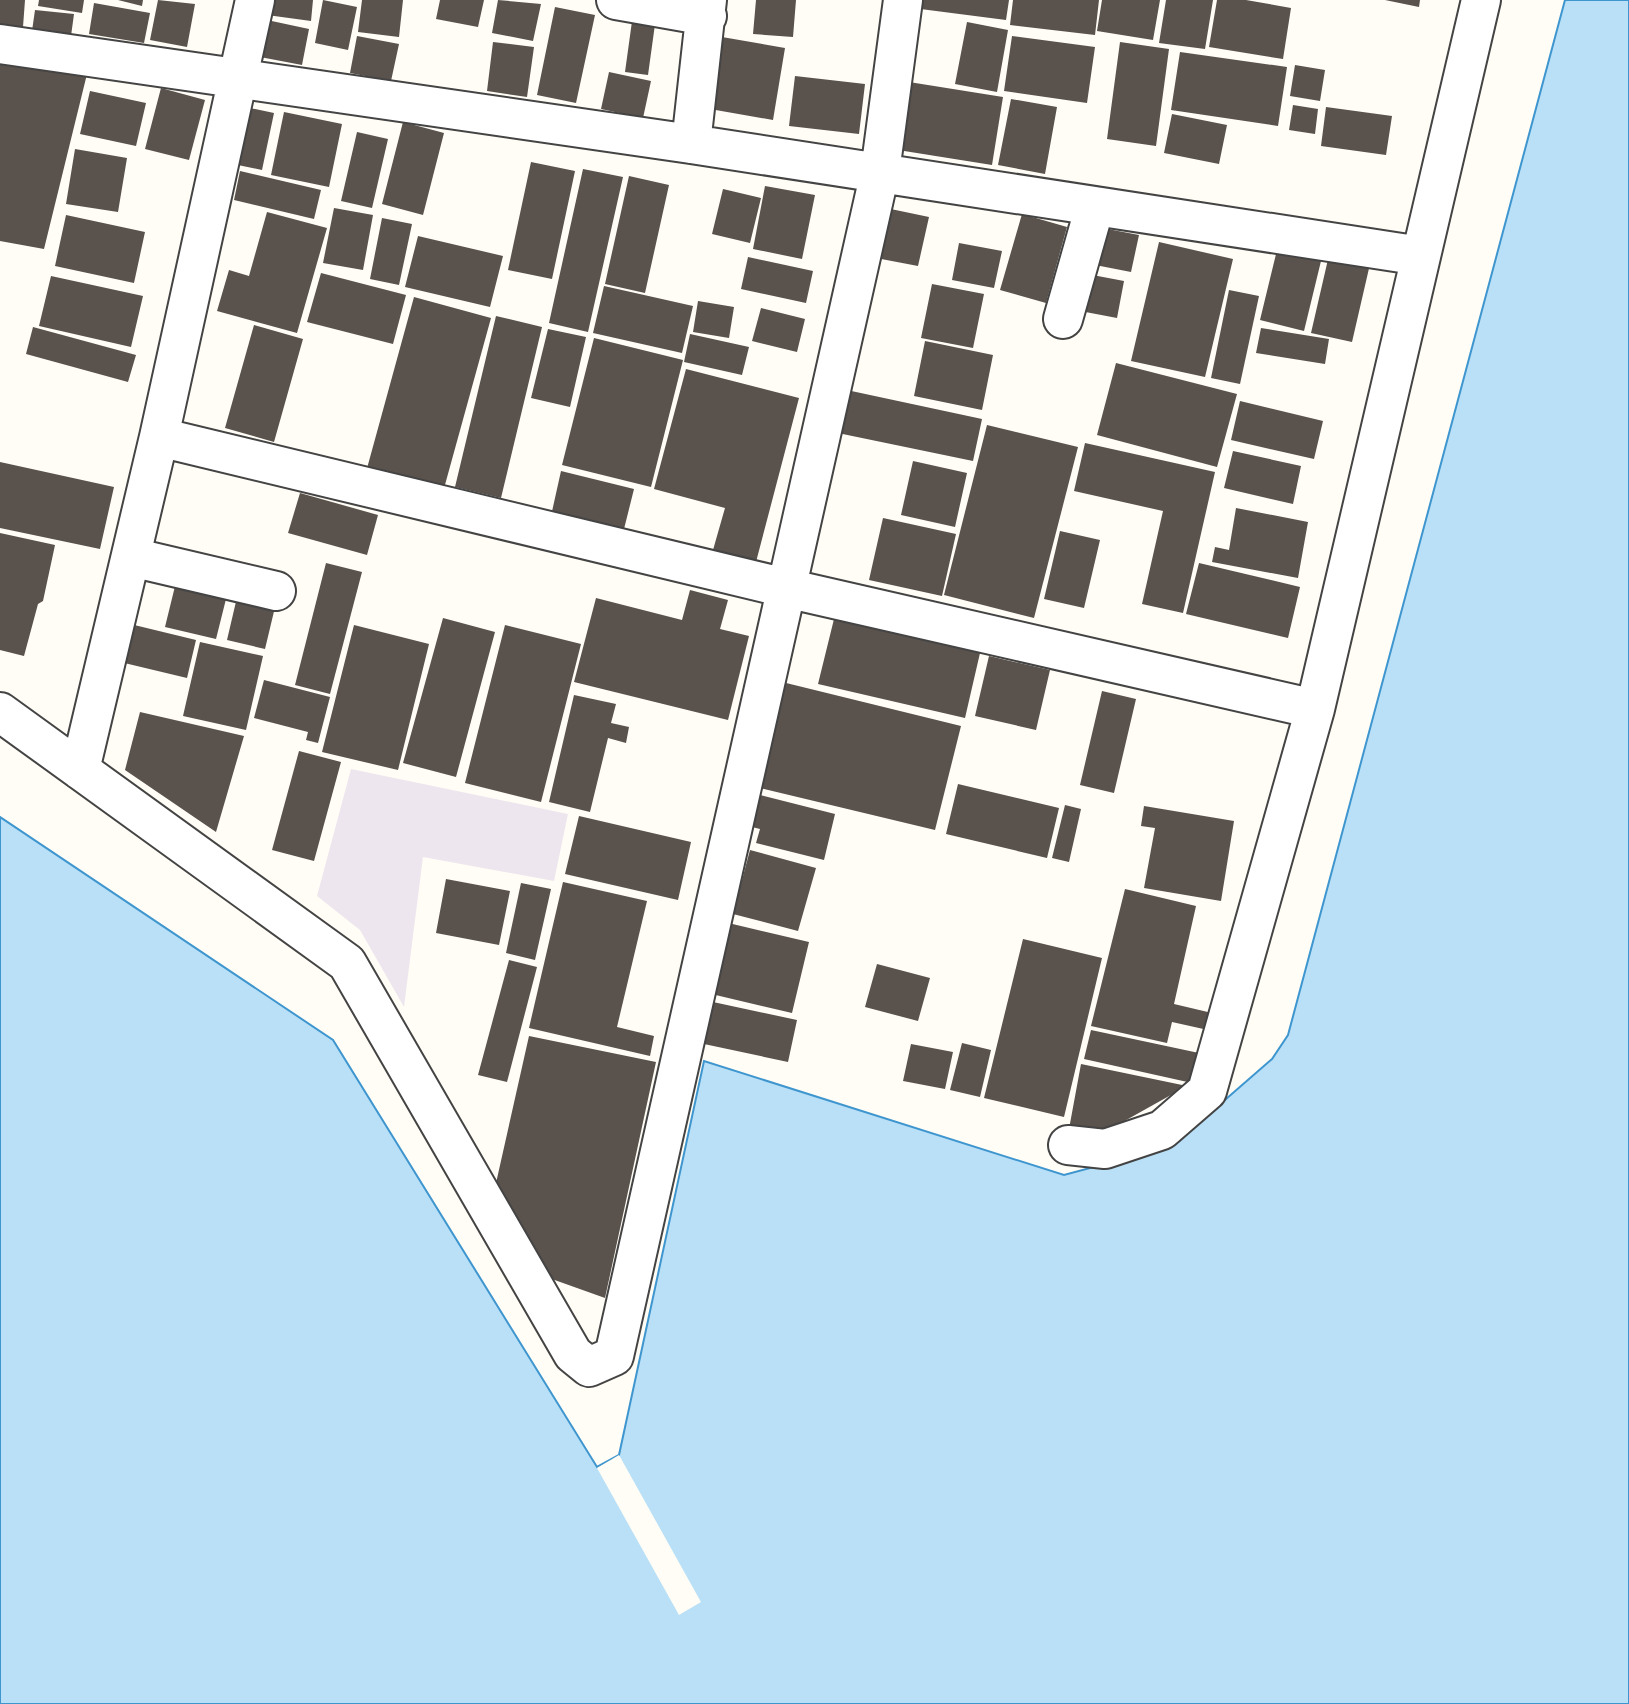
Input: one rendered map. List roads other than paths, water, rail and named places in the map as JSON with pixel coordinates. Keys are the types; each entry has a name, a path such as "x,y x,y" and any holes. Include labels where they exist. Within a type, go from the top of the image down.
{"street":[{"path":"80,770 159,437 255,0"},
{"path":"616,0 707,8 691,144"},
{"path":"0,712 347,963 573,1354 589,1367 614,1356 880,172 903,0"},
{"path":"1068,1145 1105,1149 1162,1130 1207,1091 1315,709 1481,0"},
{"path":"0,44 880,172 1421,256"},
{"path":"1063,319 1095,206"},
{"path":"159,437 786,588 1315,709"},
{"path":"131,557 276,591"}],"water":[{"path":"1565,0 1629,0 1629,1704 0,1704 0,817 333,1040 597,1467 619,1455 704,1061 1064,1175 1172,1146 1272,1059 1288,1035"}]}
